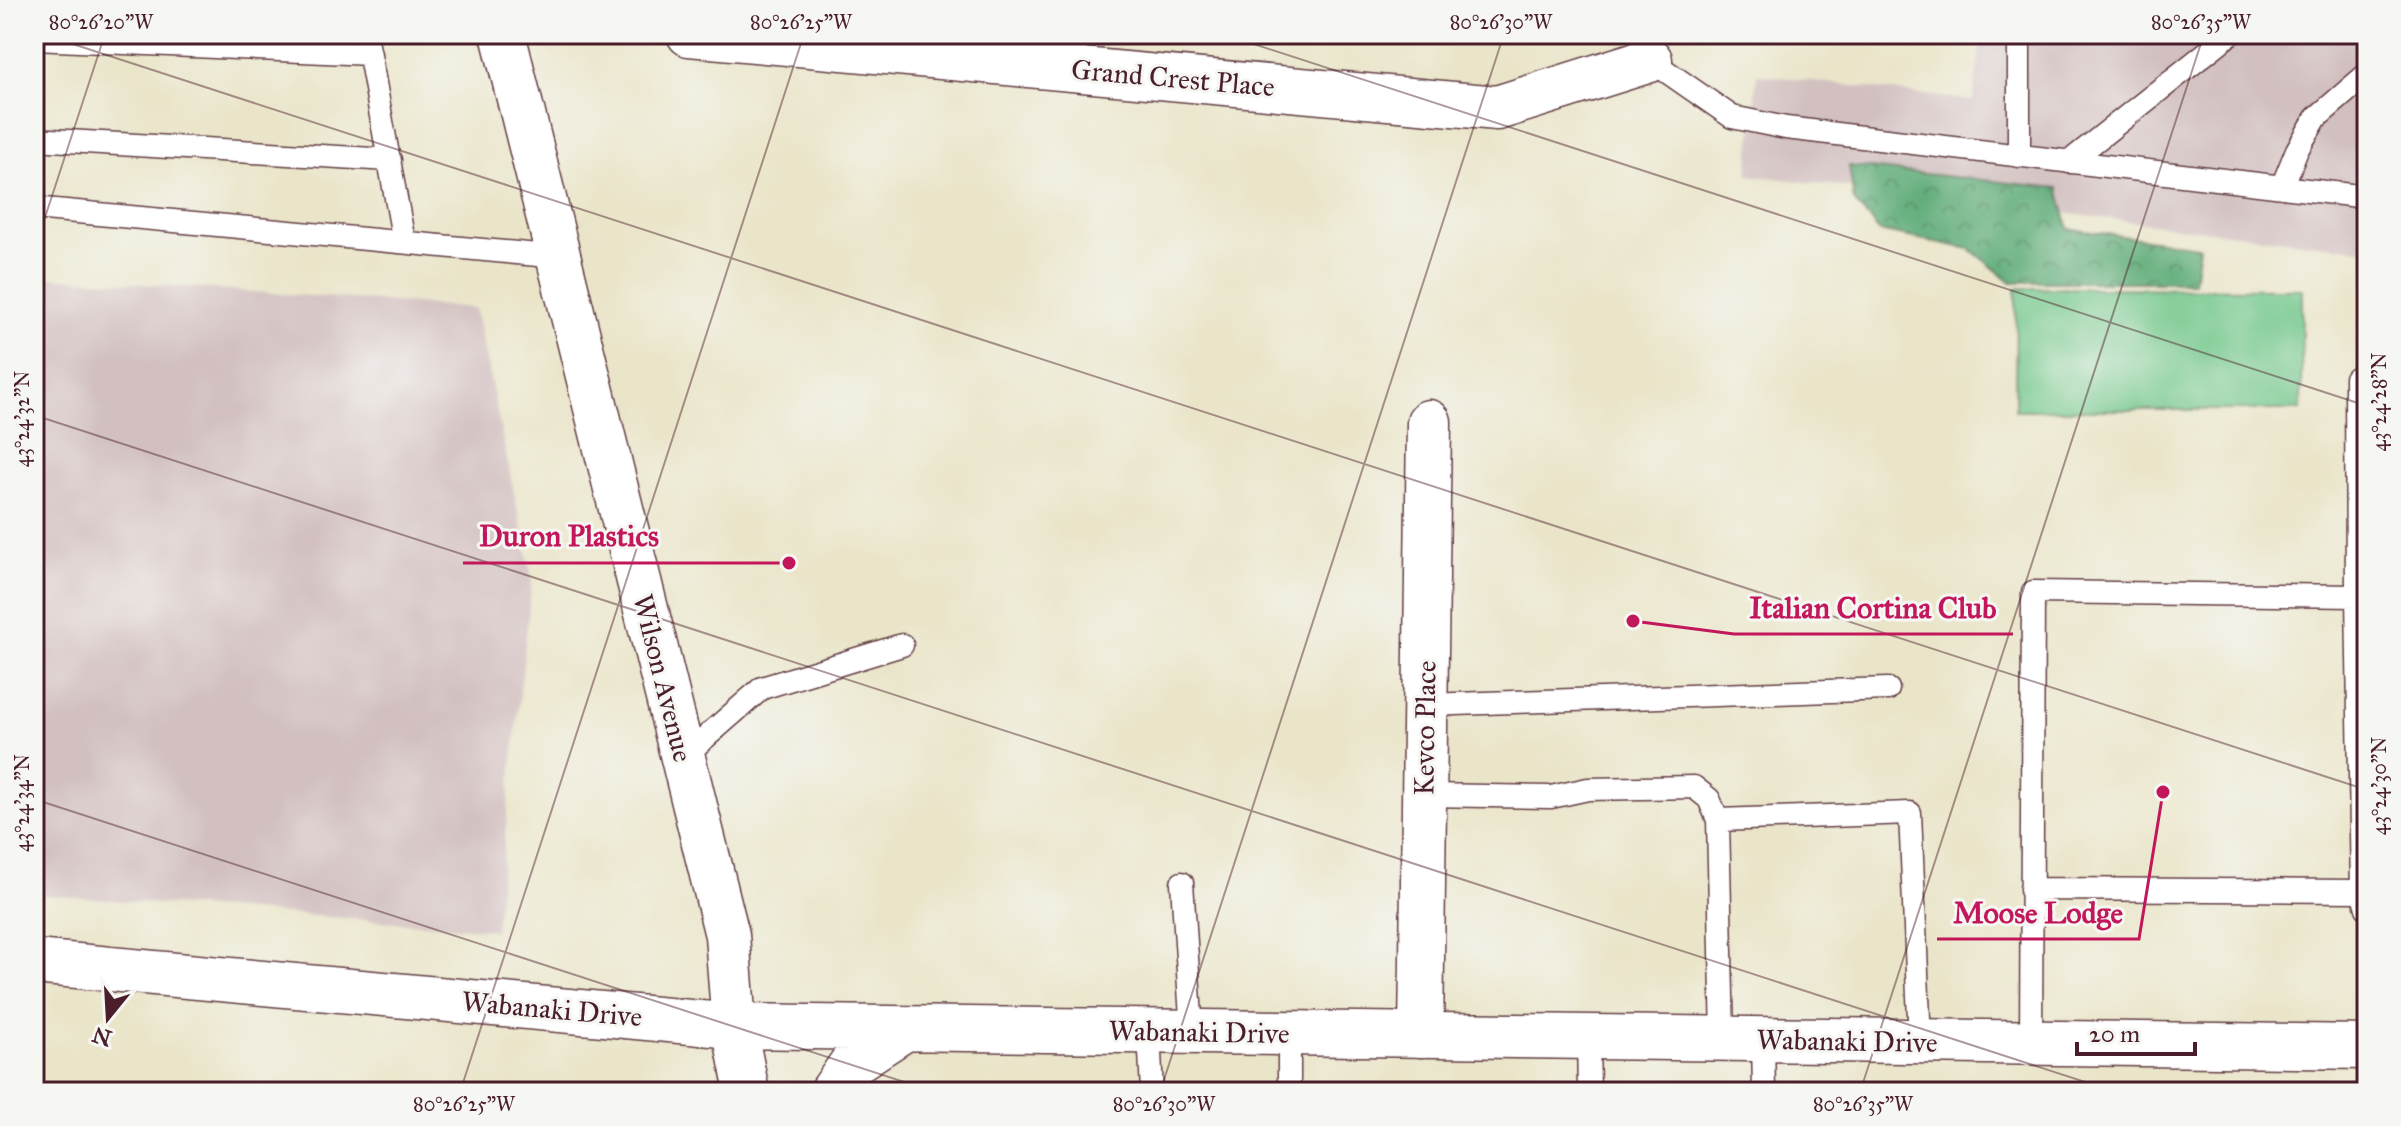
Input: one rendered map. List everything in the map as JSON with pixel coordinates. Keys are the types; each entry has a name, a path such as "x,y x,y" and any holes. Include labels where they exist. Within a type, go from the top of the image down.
{"street":[{"name":"Wilson Avenue","path":"503,34 727,935 734,1026 747,1092"},
{"name":"Grand Crest Place","path":"689,34 1497,108 1650,60"},
{"name":"Kevco Place","path":"1421,1035 1429,422"},
{"name":"Wabanaki Drive","path":"34,962 734,1026 2367,1047"},
{"path":"832,1092 852,1063 904,1029"}],"lane":[{"path":"2019,34 2019,156"},
{"path":"2069,162 2230,34"},
{"path":"34,39 368,44 404,242"},
{"path":"1650,60 1732,117 1786,128 2367,197"},
{"path":"2282,187 2297,150 2316,118 2367,74"},
{"path":"34,139 390,160"},
{"path":"34,208 559,257"},
{"path":"2031,889 2364,900 2356,378 2367,378"},
{"path":"2031,1043 2033,592 2357,596"},
{"path":"683,757 762,688 902,645"},
{"path":"1426,705 1888,689"},
{"path":"1425,795 1551,797 1588,789 1694,787 1709,799 1718,820 1743,1039 1764,1092"},
{"path":"1718,820 1910,813 1920,1041"},
{"path":"1182,883 1192,1032"},
{"path":"1149,1032 1152,1092"},
{"path":"1289,1033 1289,1092"},
{"path":"1588,1037 1589,1092"}],"shaded area":[{"path":"1982,34 2367,34 2367,250 1748,175 1757,74 1973,101"},
{"path":"34,276 475,308 532,578 495,930 34,894"}],"green space":[{"path":"1849,166 2058,188 2069,229 2199,246 2194,282 2011,282 1970,249 1879,231 1854,201"},
{"path":"2016,288 2302,289 2301,410 2015,410"}],"place":[{"name":"Duron Plastics","path":"789,563"},
{"name":"Italian Cortina Club","path":"1633,621"},
{"name":"Moose Lodge","path":"2163,792"}]}
